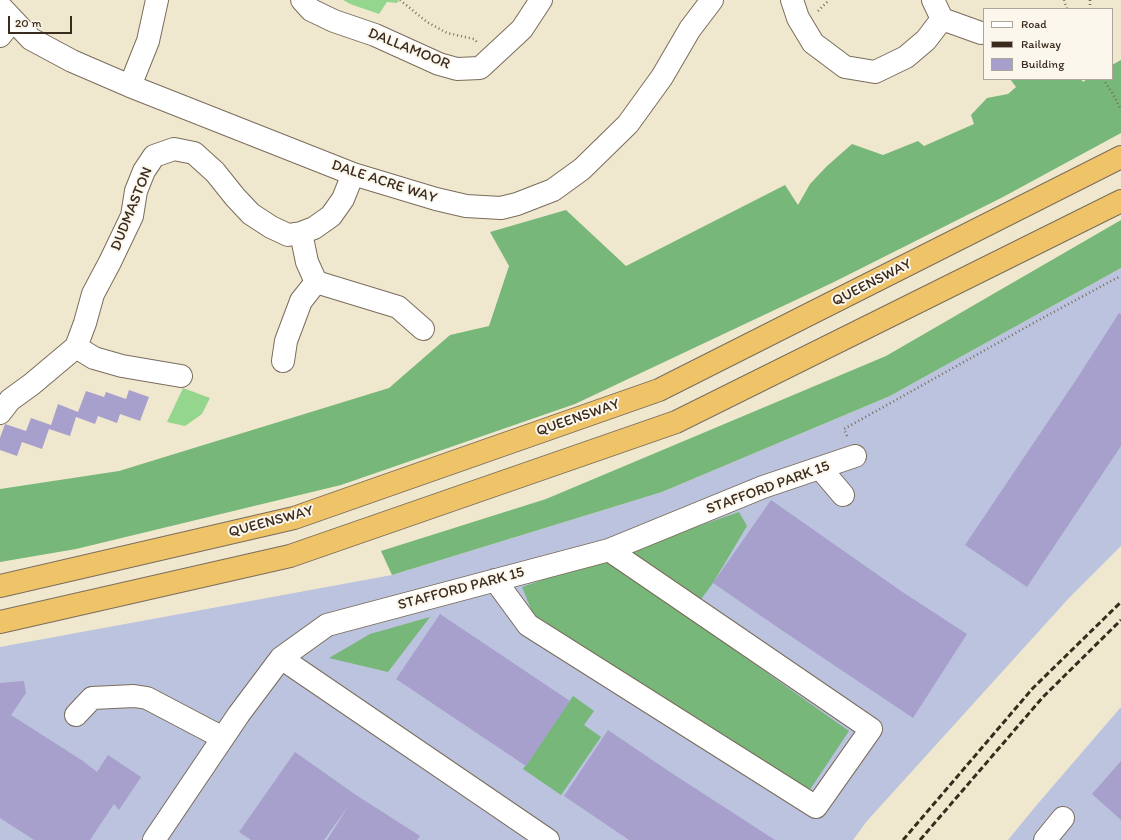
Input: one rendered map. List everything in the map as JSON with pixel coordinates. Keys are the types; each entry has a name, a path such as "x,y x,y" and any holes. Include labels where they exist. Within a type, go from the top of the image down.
{"highway":[{"name":"QUEENSWAY","path":"0,586 294,518 659,390 1121,157"},
{"path":"0,622 290,556 676,422 1121,201"}],"street":[{"path":"130,86 148,41 156,0"},
{"name":"DALLAMOOR","path":"302,0 311,10 334,21 375,35 439,64 457,68 480,68 497,54 522,29 541,0"},
{"name":"DALE ACRE WAY","path":"4,21 31,39 72,62 353,174 436,199 466,206 501,208 517,204 553,190 582,169 628,124 662,77 690,29 712,0"},
{"path":"792,0 798,18 813,43 845,67 875,72 906,57 926,40 937,9 981,32"},
{"name":"DUDMASTON","path":"76,347 94,294 132,216 136,191 144,171 154,156 174,149 194,153 215,172 251,214 271,227 288,235 301,233 314,228 331,216 343,199 353,174"},
{"path":"301,233 307,262 316,282 398,307 423,329"},
{"path":"283,361 286,341 301,301 316,282"},
{"path":"0,413 10,400 32,384 76,347 94,358 122,366 181,376"},
{"name":"STAFFORD PARK 15","path":"158,839 239,714 281,658 327,625 609,550 763,487 855,456"},
{"path":"820,468 842,495"},
{"path":"495,580 528,625 816,807 871,729 609,550"},
{"path":"281,658 548,840"},
{"path":"76,716 92,698 134,696 147,698 223,738"},
{"path":"1045,840 1063,818"}],"path":[{"path":"400,0 427,22 447,33 474,39 482,48 490,46 497,54"},
{"path":"1104,80 1121,110"},
{"path":"855,456 844,429 1036,321 1121,276"}],"shaded area":[{"path":"1121,268 1121,546 1069,598 867,821 853,840 0,840 0,647 392,575 662,492 890,396"},
{"path":"1121,707 1121,840 1008,840 1035,807"}],"green space":[{"path":"343,0 399,0 397,3 387,2 379,14"},
{"path":"1121,60 1121,133 1003,197 834,282 575,404 341,485 76,549 0,562 0,489 119,471 389,388 450,335 489,326 509,266 490,232 566,210 626,266 785,185 798,205 810,184 827,166 852,144 883,155 918,141 924,146 974,124 971,115 987,98 1008,94 1016,87 1011,80 1082,80 1083,82 1086,80 1113,80 1113,64"},
{"path":"1121,220 1121,268 890,396 662,492 392,575 381,551 546,499 886,356"},
{"path":"183,388 210,398 202,414 185,426 167,422"},
{"path":"739,512 747,526 713,583 688,617 849,731 809,791 533,614 522,587"},
{"path":"430,617 388,672 329,658 370,634"},
{"path":"573,696 594,711 584,725 601,737 561,795 523,769"}],"building":[{"path":"1119,313 1121,314 1121,446 1027,587 965,545 1076,380"},
{"path":"129,390 149,397 140,421 120,414 117,423 98,416 95,424 76,417 70,436 49,429 42,449 22,442 17,456 0,450 0,438 5,424 26,431 31,418 51,425 58,404 78,412 86,391 104,397 106,392 126,399"},
{"path":"771,500 901,591 967,634 913,718 713,583"},
{"path":"440,614 570,701 526,766 396,679"},
{"path":"24,681 26,693 11,715 83,761 97,772 108,755 141,777 119,810 114,804 90,840 34,840 0,818 0,683"},
{"path":"608,730 775,840 629,840 564,796"},
{"path":"295,752 356,795 420,836 417,840 327,840 349,805 324,840 251,840 239,832"},
{"path":"1121,761 1121,820 1092,794"}],"railway":[{"path":"903,840 1033,688 1121,602"},
{"path":"920,840 1043,697 1121,620"}]}
